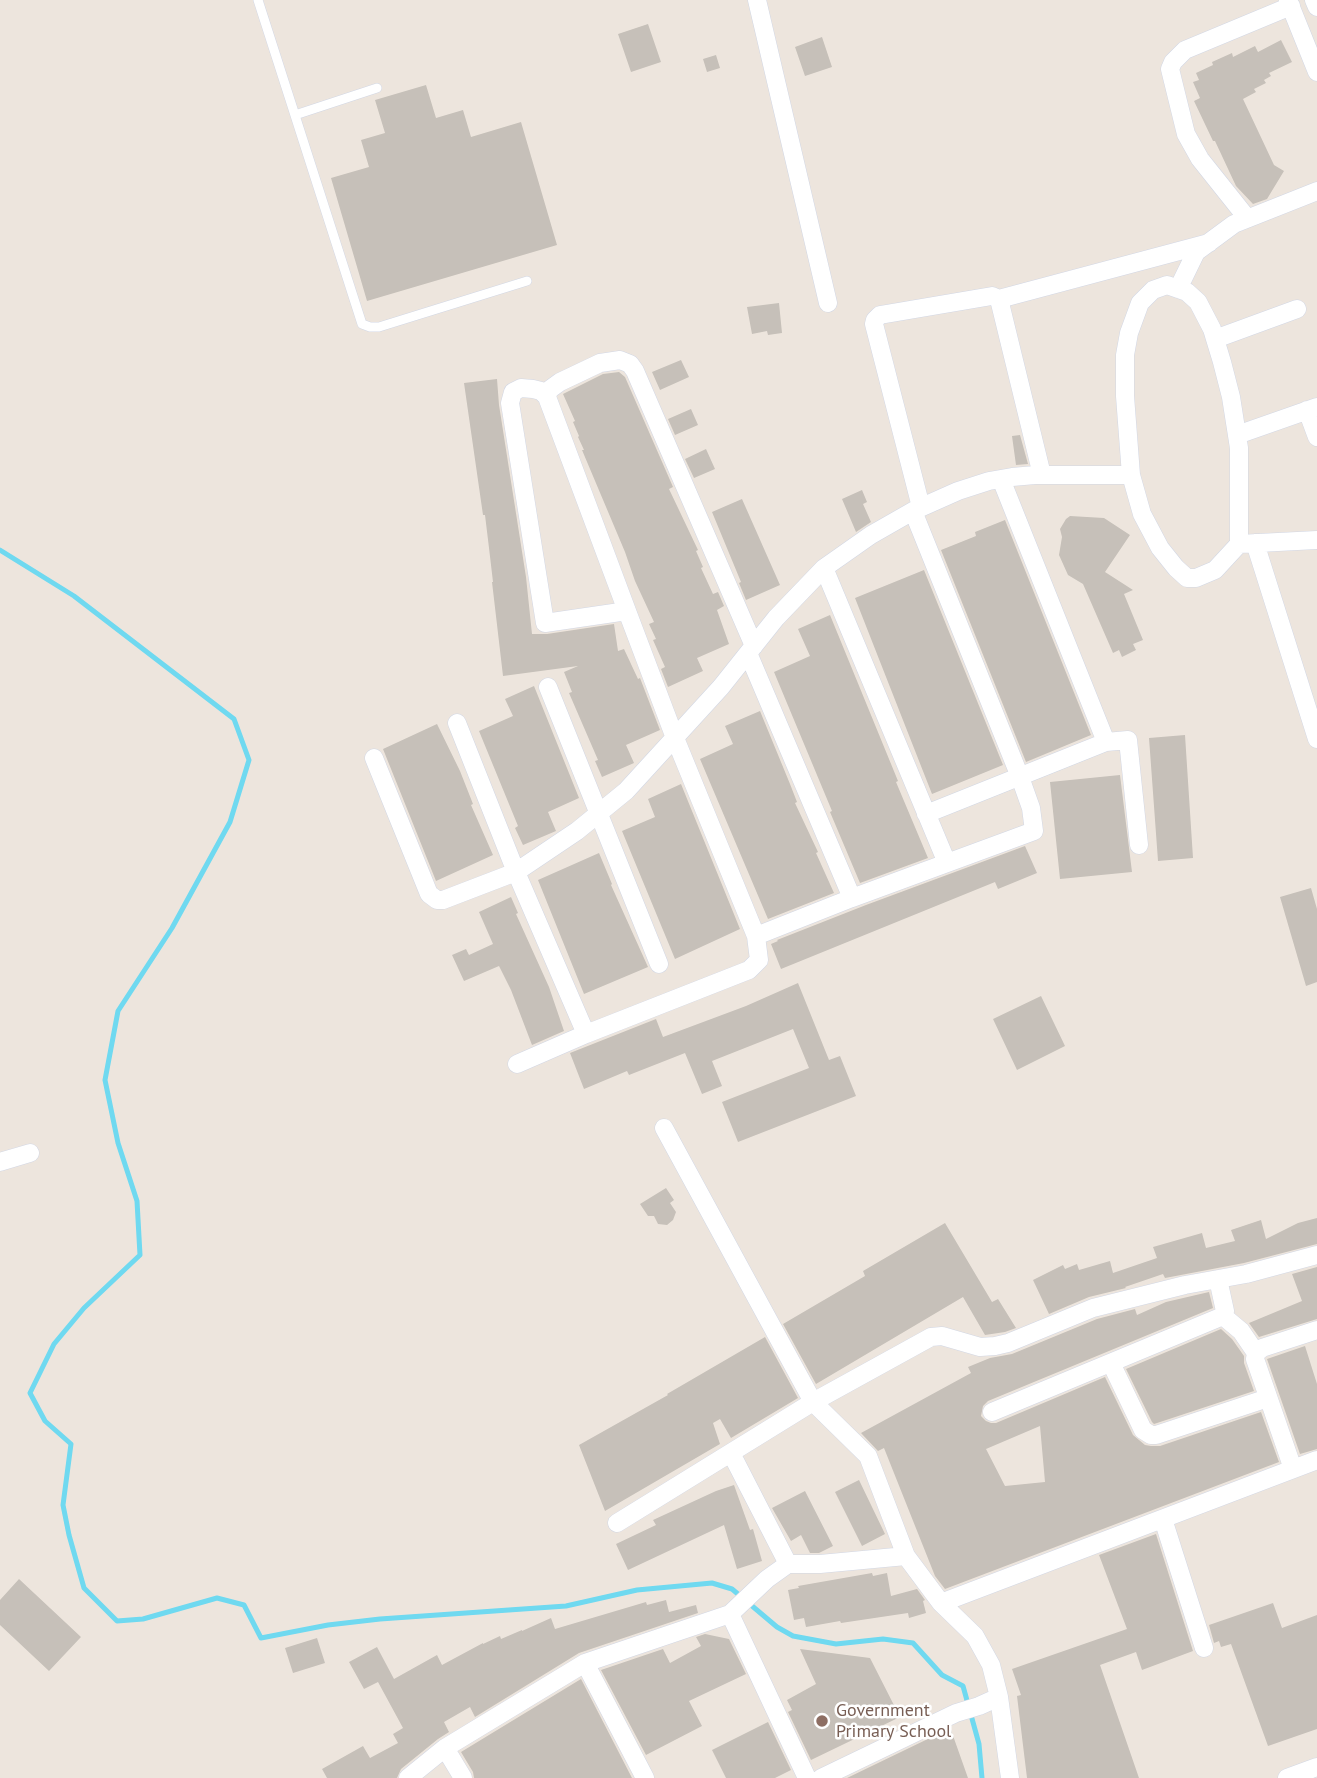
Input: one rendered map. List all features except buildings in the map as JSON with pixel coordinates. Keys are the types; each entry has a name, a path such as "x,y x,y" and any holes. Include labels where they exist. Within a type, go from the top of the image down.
{"street":[{"path":"757,0 828,303"},
{"path":"1314,0 1317,7"},
{"path":"1247,218 1200,159 1186,134 1170,69 1173,62 1185,50 1290,3 1317,72"},
{"path":"1178,289 1196,252 1234,224 1317,191"},
{"path":"756,936 1034,831 1031,808 1020,777 917,509 874,320 880,315 955,302 992,296 999,299 1209,243"},
{"path":"1317,540 1247,543 1215,570 1196,578 1187,578 1160,548 1142,514 1131,475 1125,396 1125,355 1129,332 1140,303 1153,290 1167,285 1187,292 1198,302 1212,329 1231,397 1240,477 1238,505 1247,543 1317,739"},
{"path":"999,299 1042,475"},
{"path":"1215,339 1297,309"},
{"path":"547,397 549,390 559,382 600,363 620,360 630,364 635,371 852,898"},
{"path":"517,1064 748,970 758,960 756,936 675,738 547,397 541,391 521,388 513,392 510,403 545,623 627,611"},
{"path":"1237,435 1312,409 1317,437"},
{"path":"374,758 432,897 443,900 516,872 577,831 626,791 721,687 776,618 824,568 871,535 917,509 958,491 1001,479 1042,475 1131,475"},
{"path":"1001,479 1106,742"},
{"path":"824,568 947,863"},
{"path":"548,687 659,964"},
{"path":"457,723 516,872 586,1034"},
{"path":"926,814 1106,742 1128,740 1139,845"},
{"path":"664,1128 813,1402 868,1456 906,1556 941,1603 975,1636 991,1665 999,1696 1010,1778"},
{"path":"0,1163 30,1153"},
{"path":"617,1523 813,1402 932,1337 942,1336 980,1347 995,1346 1093,1308 1185,1285 1246,1274 1317,1255"},
{"path":"992,1412 1223,1316 1225,1311 1217,1279"},
{"path":"1223,1316 1241,1331 1256,1353"},
{"path":"1293,1469 1255,1359 1256,1353 1262,1348 1317,1330"},
{"path":"1111,1363 1143,1430 1151,1435 1268,1398"},
{"path":"732,1452 788,1564"},
{"path":"941,1603 1317,1460"},
{"path":"1163,1519 1204,1648"},
{"path":"408,1778 445,1748 584,1663 736,1609 767,1579 788,1564 820,1564 906,1556"},
{"path":"736,1609 807,1778"},
{"path":"584,1663 645,1778"},
{"path":"821,1778 956,1713 999,1696"},
{"path":"445,1748 463,1778"},
{"path":"1287,1778 1317,1767"}],"lane":[{"path":"258,0 362,324 379,327 527,281"},
{"path":"295,115 377,88"}],"waterway":[{"path":"0,550 74,596 234,719 249,760 230,822 172,928 118,1011 105,1080 118,1143 137,1201 140,1255 84,1308 54,1344 30,1393 45,1421 71,1444 63,1505 84,1588 117,1621 143,1619 217,1598 244,1605 261,1638 328,1625 380,1619 566,1606 637,1590 712,1583 732,1589 777,1627 793,1636 836,1644 883,1639 913,1643 942,1675 963,1686 979,1744 982,1778"}],"place":[{"name":"Government Primary School","path":"822,1721"}]}
